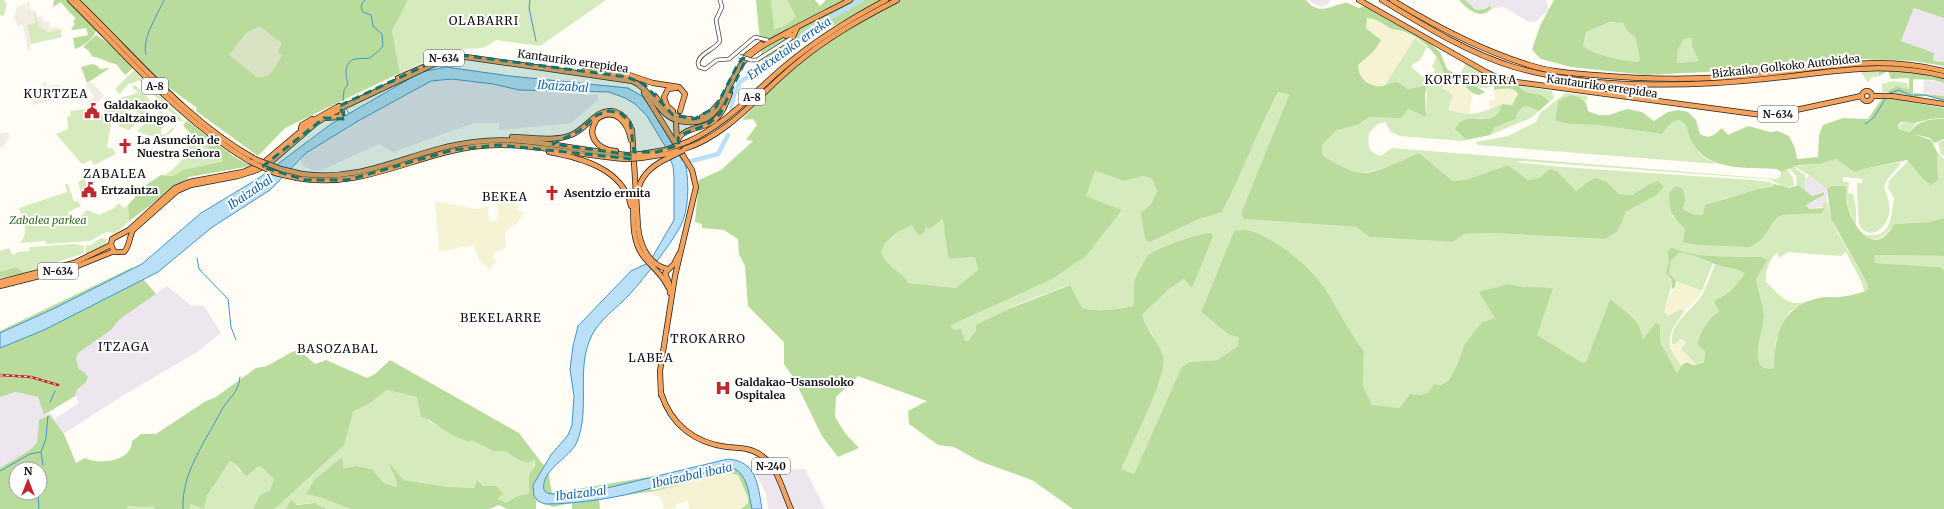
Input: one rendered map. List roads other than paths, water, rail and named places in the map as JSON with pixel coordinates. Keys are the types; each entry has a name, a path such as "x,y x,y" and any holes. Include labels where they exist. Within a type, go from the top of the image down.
{"highway":[{"name":"A-8","path":"70,0 120,52 176,105 218,140 249,161 275,173 297,178 325,181 355,178 453,150 482,146 512,145 535,147 599,158 627,155"},
{"name":"A-8","path":"76,0 184,106 227,140 255,159 281,169 302,174 335,176 358,173 428,152 484,140 536,142 598,153 627,155 667,154 709,131 727,118 784,67 812,45 854,18 886,0"},
{"name":"Kantauriko errepidea","path":"340,107 430,66 457,58 472,58 636,83 649,93 664,112 671,118 678,121 696,122 707,118 718,110 740,66 748,57 765,43 843,0"},
{"name":"Kantauriko errepidea","path":"322,117 439,59 458,55 477,56 627,77 637,80 651,91 665,109 679,118 689,119 703,117 712,111 719,103 730,77 749,51 850,0"},
{"name":"A-8","path":"682,149 691,147 710,137 728,124 788,70 819,45 857,21 897,0"},
{"name":"Kantauriko errepidea","path":"1359,0 1486,72 1507,80 1526,84 1762,115 1782,113 1862,96 1863,100 1868,101 1872,96 1897,96 1944,104"},
{"name":"Bizkaiko Golkoko Autobidea","path":"1392,0 1437,25 1497,55 1530,66 1561,72 1615,77 1716,78 1863,62 1907,64 1944,71"},
{"name":"Bizkaiko Golkoko Autobidea","path":"1384,1 1431,28 1493,59 1531,71 1560,77 1613,82 1686,84 1762,80 1868,67 1901,68 1944,76"},
{"path":"793,37 797,28"},
{"name":"N-634","path":"765,43 770,44 790,34 793,37"},
{"path":"682,149 678,140 683,134 711,123 723,110 740,66"},
{"path":"570,72 589,77 626,82 636,86 647,95 671,135 682,149"},
{"path":"599,73 625,74 653,83 676,86 684,92 684,101 680,111"},
{"path":"684,101 683,94 676,88 668,89 664,94 664,101 675,113 685,117 703,117"},
{"path":"303,131 301,126 305,123 322,117 340,117 342,114 340,107"},
{"path":"484,140 504,138 562,137 579,131 597,114 604,112 620,113 630,122 632,130 639,235 645,255"},
{"path":"627,155 598,145 593,138 592,131 597,119 605,115 613,114 622,120 627,126 631,149 633,215"},
{"path":"671,135 676,123 675,137 682,149"},
{"name":"N-634","path":"0,282 74,263 111,245 112,239 121,235 175,188 198,179 243,172 254,168 274,155 303,131"},
{"name":"N-634","path":"0,286 75,267 114,251 119,253 124,252 128,246 133,230 177,190 190,185 238,176 257,170 271,162 303,131"},
{"path":"512,145 574,158 613,175 624,186 629,197 637,243 645,255 666,277 671,279 675,275 673,269 656,266"},
{"path":"637,204 639,187 643,178 667,154 682,149"},
{"name":"N-240","path":"661,395 660,371 675,275 696,187 694,174 682,149"},
{"name":"A-8","path":"641,155 657,152 667,154"},
{"path":"121,235 125,237 128,242"},
{"path":"111,245 114,251"},
{"path":"656,266 670,264 680,251"},
{"name":"N-240","path":"680,251 674,264 668,269 666,277 670,288 659,370 659,387 661,395 670,414 682,428 702,442 750,449 761,455 773,469 791,509"},
{"path":"656,266 667,285 669,297"}],"street":[{"path":"720,0 722,6 716,20 720,41 717,46 699,58 698,64 701,68 705,69 717,61 728,60 737,56 753,38 760,37 765,43"},
{"path":"737,56 757,60 793,37"}],"water":[{"path":"446,67 510,76 628,88 642,96 649,105 686,167 688,197 683,221 670,244 649,271 629,295 600,323 592,335 584,361 583,415 577,442 546,476 544,490 547,493 552,494 607,488 728,459 745,464 750,470 757,484 762,509 752,509 749,492 743,476 735,469 703,473 639,492 598,500 545,504 538,501 534,496 533,485 551,455 568,435 572,425 574,396 570,369 573,346 578,326 631,271 646,264 653,256 674,220 673,166 665,146 647,116 635,104 625,98 609,92 519,90 493,84 452,79 431,81 358,121 306,153 270,190 211,228 158,272 44,330 0,348 0,333 55,308 142,264 201,213 259,178 331,124 421,72"}],"waterway":[{"path":"146,54 145,48 148,34 164,0"},
{"path":"343,101 344,90 348,84 346,69 349,63 355,59 371,57 383,46 382,34 373,26 371,15 363,12 361,9 361,6 365,0"},
{"path":"530,0 529,8 536,41"},
{"name":"Erletxetako erreka","path":"731,108 734,95 740,82 790,48 811,28 862,0"},
{"path":"1889,93 1899,90 1910,95 1925,95 1944,100"},
{"path":"1865,124 1875,116 1886,98"},
{"path":"346,109 349,113"},
{"name":"Erletxetako erreka","path":"684,163 718,154 728,135"},
{"path":"197,258 199,269 228,299 231,327 236,340"},
{"path":"183,509 183,496 190,470 221,411 238,387 240,377"},
{"path":"50,402 55,391"},
{"path":"42,461 41,452 46,438 48,416"},
{"path":"0,471 30,454 40,452"},
{"path":"38,501 39,509"}],"railway":[{"path":"0,375 31,377 58,385"}],"place":[{"name":"Galdakaoko Udaltzaingoa","path":"92,111"},
{"name":"La Asunción de Nuestra Señora","path":"125,146"},
{"name":"Ertzaintza","path":"89,190"},
{"name":"Asentzio ermita","path":"552,193"},
{"name":"Galdakao-Usansoloko Ospitalea","path":"723,388"}],"district":[{"name":"OLABARRI","path":"484,20"},
{"name":"KORTEDERRA","path":"1471,79"},
{"name":"KURTZEA","path":"56,93"},
{"name":"ZABALEA","path":"115,173"},
{"name":"BEKEA","path":"505,196"},
{"name":"BEKELARRE","path":"501,317"},
{"name":"TROKARRO","path":"708,338"},
{"name":"ITZAGA","path":"124,346"},
{"name":"BASOZABAL","path":"338,348"},
{"name":"LABEA","path":"651,357"}],"water label":[{"name":"Ibaizabal","path":"563,86"},
{"name":"Ibaizabal","path":"250,192"},
{"name":"Ibaizabal ibaia","path":"692,475"},
{"name":"Ibaizabal","path":"581,493"}],"park label":[{"name":"Zabalea parkea","path":"48,220"}]}
